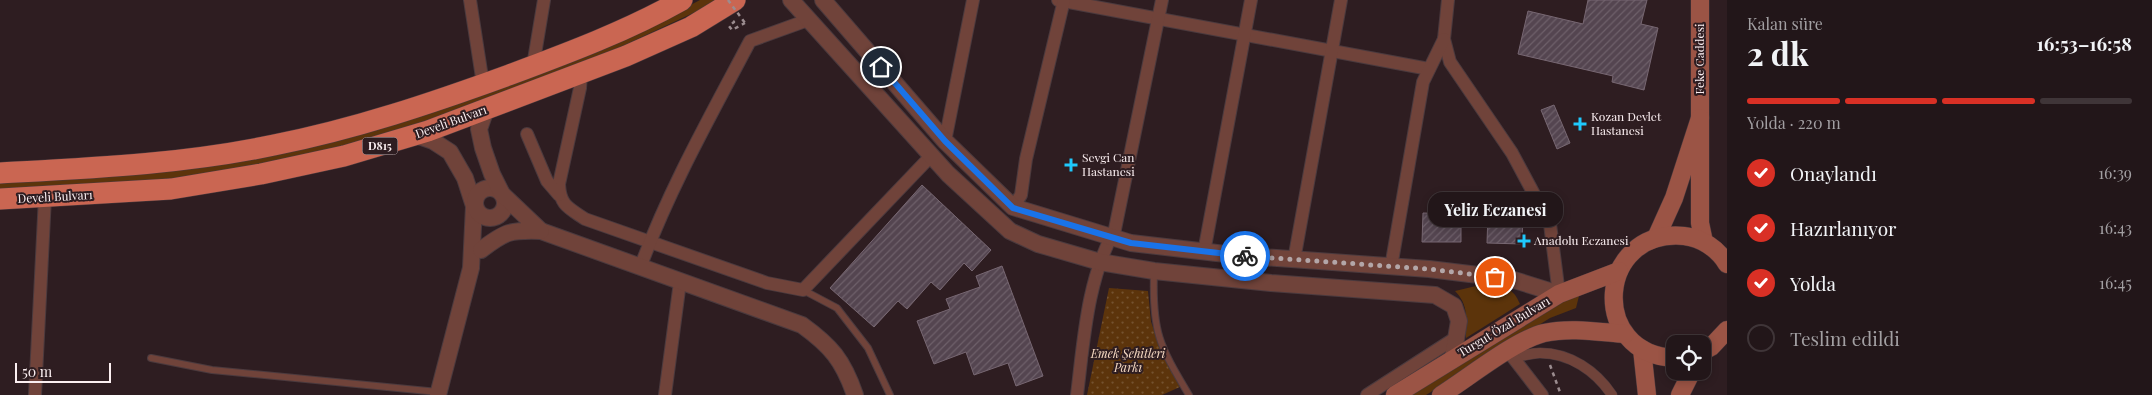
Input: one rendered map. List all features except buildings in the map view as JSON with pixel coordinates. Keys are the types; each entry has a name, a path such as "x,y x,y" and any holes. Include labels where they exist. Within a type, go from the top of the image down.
{"highway":[{"name":"Develi Bulvarı","path":"0,173 146,164 272,146 373,121 533,66 616,33 682,0"},
{"name":"Develi Bulvarı","path":"0,199 171,189 308,165 416,135 581,74 691,27 735,0"}],"main road":[{"name":"Feke Caddesi","path":"1700,0 1700,223 1704,242"},
{"path":"1656,238 1674,198 1700,118"},
{"path":"1666,357 1657,356 1642,349 1625,334 1617,319 1613,303 1614,286 1619,271 1628,257 1640,246 1656,238 1672,235 1689,237 1704,242 1726,258"},
{"name":"Turgut Özal Bulvarı","path":"1395,395 1558,294 1619,271"},
{"path":"1711,350 1727,330"},
{"name":"Turgut Özal Bulvarı","path":"1442,395 1544,334 1565,331 1625,334"},
{"path":"1642,349 1647,395"},
{"path":"1680,395 1688,380"}],"street":[{"path":"470,0 482,84"},
{"path":"533,66 544,0"},
{"path":"791,0 931,156 1010,231 1038,244 1100,262 1154,271 1271,283 1435,295 1454,306 1459,321 1454,357"},
{"path":"823,0 945,141 1013,208 1131,243 1204,252 1511,279 1558,294 1550,224 1512,153 1450,62 1444,39"},
{"path":"945,141 973,0"},
{"path":"1013,208 1021,195 1026,159 1062,0 1244,36 1430,69"},
{"path":"1077,395 1090,295 1100,262 1115,229 1162,0"},
{"path":"1204,252 1251,0"},
{"path":"1294,260 1341,0"},
{"path":"1391,267 1424,82 1444,39 1448,0"},
{"path":"640,268 649,242 696,142 750,41 808,20"},
{"path":"559,195 559,184 580,88 581,74"},
{"path":"471,268 499,215 505,208 504,198 482,148 479,129 486,109"},
{"path":"527,134 547,181 564,204 585,219 767,284 803,290 931,156"},
{"path":"416,135 433,141 450,152 465,178 474,206 480,215 494,218 499,215"},
{"path":"439,393 471,268 476,196 484,189 494,188 541,231"},
{"path":"35,395 45,197"},
{"path":"481,250 500,235 515,230 541,231 802,325 825,342 838,357 855,395"},
{"path":"665,395 680,282"},
{"name":"Turgut Özal Bulvarı","path":"1367,395 1457,336"},
{"path":"1511,354 1539,353 1574,360 1592,371 1612,395"},
{"path":"1511,354 1542,395"}],"lane":[{"path":"1154,271 1152,305 1156,330 1163,351 1189,395"},
{"path":"803,290 836,308 868,348 890,395"},
{"path":"151,358 212,370 439,393"}],"path":[{"path":"728,0 745,23 732,30 729,26 734,22"},
{"path":"1547,354 1561,395"}],"green space":[{"path":"700,0 721,0 569,71 381,137 261,166 138,183 0,189 0,181 188,168 639,32"},
{"path":"1476,286 1497,286 1508,289 1520,304 1466,338 1465,307 1455,291"},
{"name":"Emek Şehitleri Parkı","path":"1109,288 1148,291 1151,322 1161,349 1182,386 1162,395 1087,395"},
{"path":"1581,288 1576,308 1550,318 1426,395 1410,395"}],"way so far":[{"path":"1245,256 1429,269 1495,277"}],"place":[{"name":"Kozan Devlet Hastanesi","path":"1580,124"},
{"name":"Sevgi Can Hastanesi","path":"1071,165"},
{"name":"Anadolu Eczanesi","path":"1524,241"},
{"name":"Yeliz Eczanesi","path":"1495,277"}],"route":[{"path":"881,67 945,141 1013,208 1131,243 1245,256"}]}
